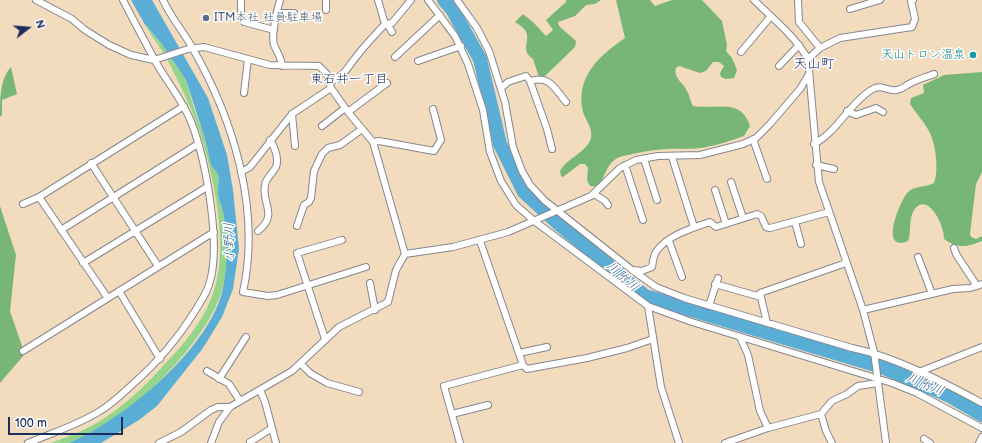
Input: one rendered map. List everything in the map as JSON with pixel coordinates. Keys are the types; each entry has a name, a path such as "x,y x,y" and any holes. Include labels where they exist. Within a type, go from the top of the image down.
{"street":[{"path":"36,0 72,19 109,45 131,55 157,59 191,49 204,47 270,65 318,66 327,74 330,85 346,110 373,142 405,254 396,270 388,302 375,310 350,320 325,339 301,364 280,379 230,407 222,416 213,442"},
{"path":"28,443 75,424 100,411 121,395 160,358 186,326 210,284 214,232 207,187 198,144 192,124 184,106 123,0"},
{"path":"163,0 191,49 225,117 240,172 249,235 247,273 243,292 268,296 308,286 366,267"},
{"path":"280,0 274,30 274,45 278,51 282,66"},
{"path":"326,0 326,10"},
{"path":"378,0 386,25 392,32"},
{"path":"240,172 250,167 292,114 346,72 356,57 386,25 392,23 411,0"},
{"path":"428,0 461,46 483,110 490,152 495,168 509,195 535,220 648,306 877,378 917,393 982,428"},
{"path":"457,0 483,39 493,62 501,88 513,147 522,171 530,185 555,212 632,270 663,290 709,306 874,355 940,380 982,402"},
{"path":"756,2 764,0"},
{"path":"798,0 799,22 820,48"},
{"path":"850,9 880,0"},
{"path":"808,59 820,48 847,36 895,31 912,27 915,19 912,0"},
{"path":"241,2 241,16 244,22 274,30"},
{"path":"756,2 799,45 808,59 814,144 819,182 863,310 874,355 886,443"},
{"path":"277,13 294,13"},
{"path":"395,57 440,15"},
{"path":"741,52 771,16"},
{"path":"779,66 799,45"},
{"path":"418,61 461,46"},
{"path":"244,93 248,59"},
{"path":"405,254 480,240 508,232 582,202 594,194 626,165 644,159 658,156 672,157 700,155 743,144 753,139 775,118 800,89 809,74"},
{"path":"814,144 822,140 847,111 871,90 880,86 895,91 899,90 917,80 934,74"},
{"path":"501,88 508,82 526,76 530,81 548,129 552,149"},
{"path":"530,81 538,79 548,81 566,102"},
{"path":"322,126 387,83"},
{"path":"23,204 39,197 184,106"},
{"path":"847,111 856,115 876,108 884,112"},
{"path":"373,142 380,141 429,152 434,151 441,140 433,109"},
{"path":"292,114 295,146"},
{"path":"297,226 304,205 310,202 314,171 322,154 328,148 340,145 362,129"},
{"path":"753,139 768,175"},
{"path":"258,231 265,226 269,216 265,186 276,166 276,152 270,140"},
{"path":"61,230 198,144"},
{"path":"672,157 694,227"},
{"path":"644,159 657,200"},
{"path":"91,163 158,266"},
{"path":"626,165 643,220"},
{"path":"816,165 834,169"},
{"path":"731,182 744,218"},
{"path":"83,263 207,187"},
{"path":"715,190 726,224"},
{"path":"594,194 605,201 608,205"},
{"path":"39,197 107,297"},
{"path":"632,270 642,271 652,267 655,253 669,241 694,227 710,222 716,227 744,218 760,215 768,229 829,212"},
{"path":"795,222 801,244"},
{"path":"23,351 44,339 107,297 214,232"},
{"path":"325,339 297,253 342,240"},
{"path":"480,240 523,364 527,368 587,358 627,348 653,339"},
{"path":"669,241 682,277"},
{"path":"863,310 932,294 980,285 956,254 954,248"},
{"path":"918,257 932,294"},
{"path":"767,323 760,293 846,263"},
{"path":"709,306 717,281 761,297"},
{"path":"370,283 375,310"},
{"path":"119,291 160,358"},
{"path":"648,306 661,387 679,443"},
{"path":"740,336 748,355 760,411 768,428"},
{"path":"219,379 246,337"},
{"path":"519,353 546,347"},
{"path":"919,372 982,347"},
{"path":"301,364 327,383 359,392"},
{"path":"460,443 444,386 523,364"},
{"path":"207,371 229,384 240,401"},
{"path":"725,443 768,428 821,414 832,401 847,394 858,386 877,378"},
{"path":"260,390 265,402 276,443"},
{"path":"452,414 488,405"},
{"path":"159,443 181,432 211,410 218,407 230,407"},
{"path":"821,414 826,431 832,443"},
{"path":"250,442 272,428"},
{"path":"979,443 982,437"},
{"path":"924,439 930,443"}],"green space":[{"path":"566,0 601,0 595,4 586,5 575,16 558,22 559,26 576,41 575,47 545,76 539,77 533,59 529,56 526,49 527,34 523,28 515,22 523,14 546,36 553,30 546,20 566,2"},
{"path":"616,0 650,0 655,6 672,0 702,0 722,21 727,45 726,51 732,58 737,70 734,78 726,79 721,77 720,73 724,66 719,62 713,62 706,71 700,73 679,66 675,71 676,75 687,91 693,106 734,108 741,111 746,117 750,126 744,136 716,145 701,148 655,150 623,156 611,163 599,184 590,186 587,180 588,168 585,164 580,164 563,177 561,176 560,171 567,162 589,143 591,138 591,131 583,112 581,100 586,78 598,60 625,38"},
{"path":"144,23 162,44 186,80 205,139 211,165 218,173 218,194 223,212 227,241 226,271 222,290 214,311 200,334 160,380 137,402 113,420 90,434 69,443 51,443 79,432 114,412 140,389 172,357 187,339 207,309 219,270 220,231 218,211 206,153 192,110 166,57"},
{"path":"11,67 17,94 2,100 2,116 0,116 3,83 7,72"},
{"path":"982,72 982,172 976,184 970,234 971,237 976,239 982,236 982,241 967,246 958,246 944,239 944,233 939,219 935,212 925,204 919,205 912,214 908,241 899,243 894,240 893,233 896,215 904,197 908,192 917,187 927,186 934,183 936,177 936,158 932,139 926,126 910,104 911,98 924,93 923,85 944,75"},
{"path":"0,206 16,255 10,311 24,355 0,383"}],"water":[{"name":"小野川","path":"131,0 152,0 208,98 227,155 233,190 239,249 233,289 222,317 203,348 157,406 139,420 101,443 69,443 114,418 138,400 162,379 183,357 201,334 215,311 225,278 227,240 223,212 218,195 218,174 211,165 205,139 186,80 162,44 144,23"}],"waterway":[{"name":"川附川","path":"444,0 452,9 480,59 500,144 524,192 560,225 645,296 882,367 950,396 982,415"}],"place":[{"name":"ITM本社 社員駐車場","path":"206,18"},
{"name":"天山トロン温泉","path":"973,55"}],"district":[{"name":"天山町","path":"814,64"},
{"name":"東石井一丁目","path":"349,80"}]}
